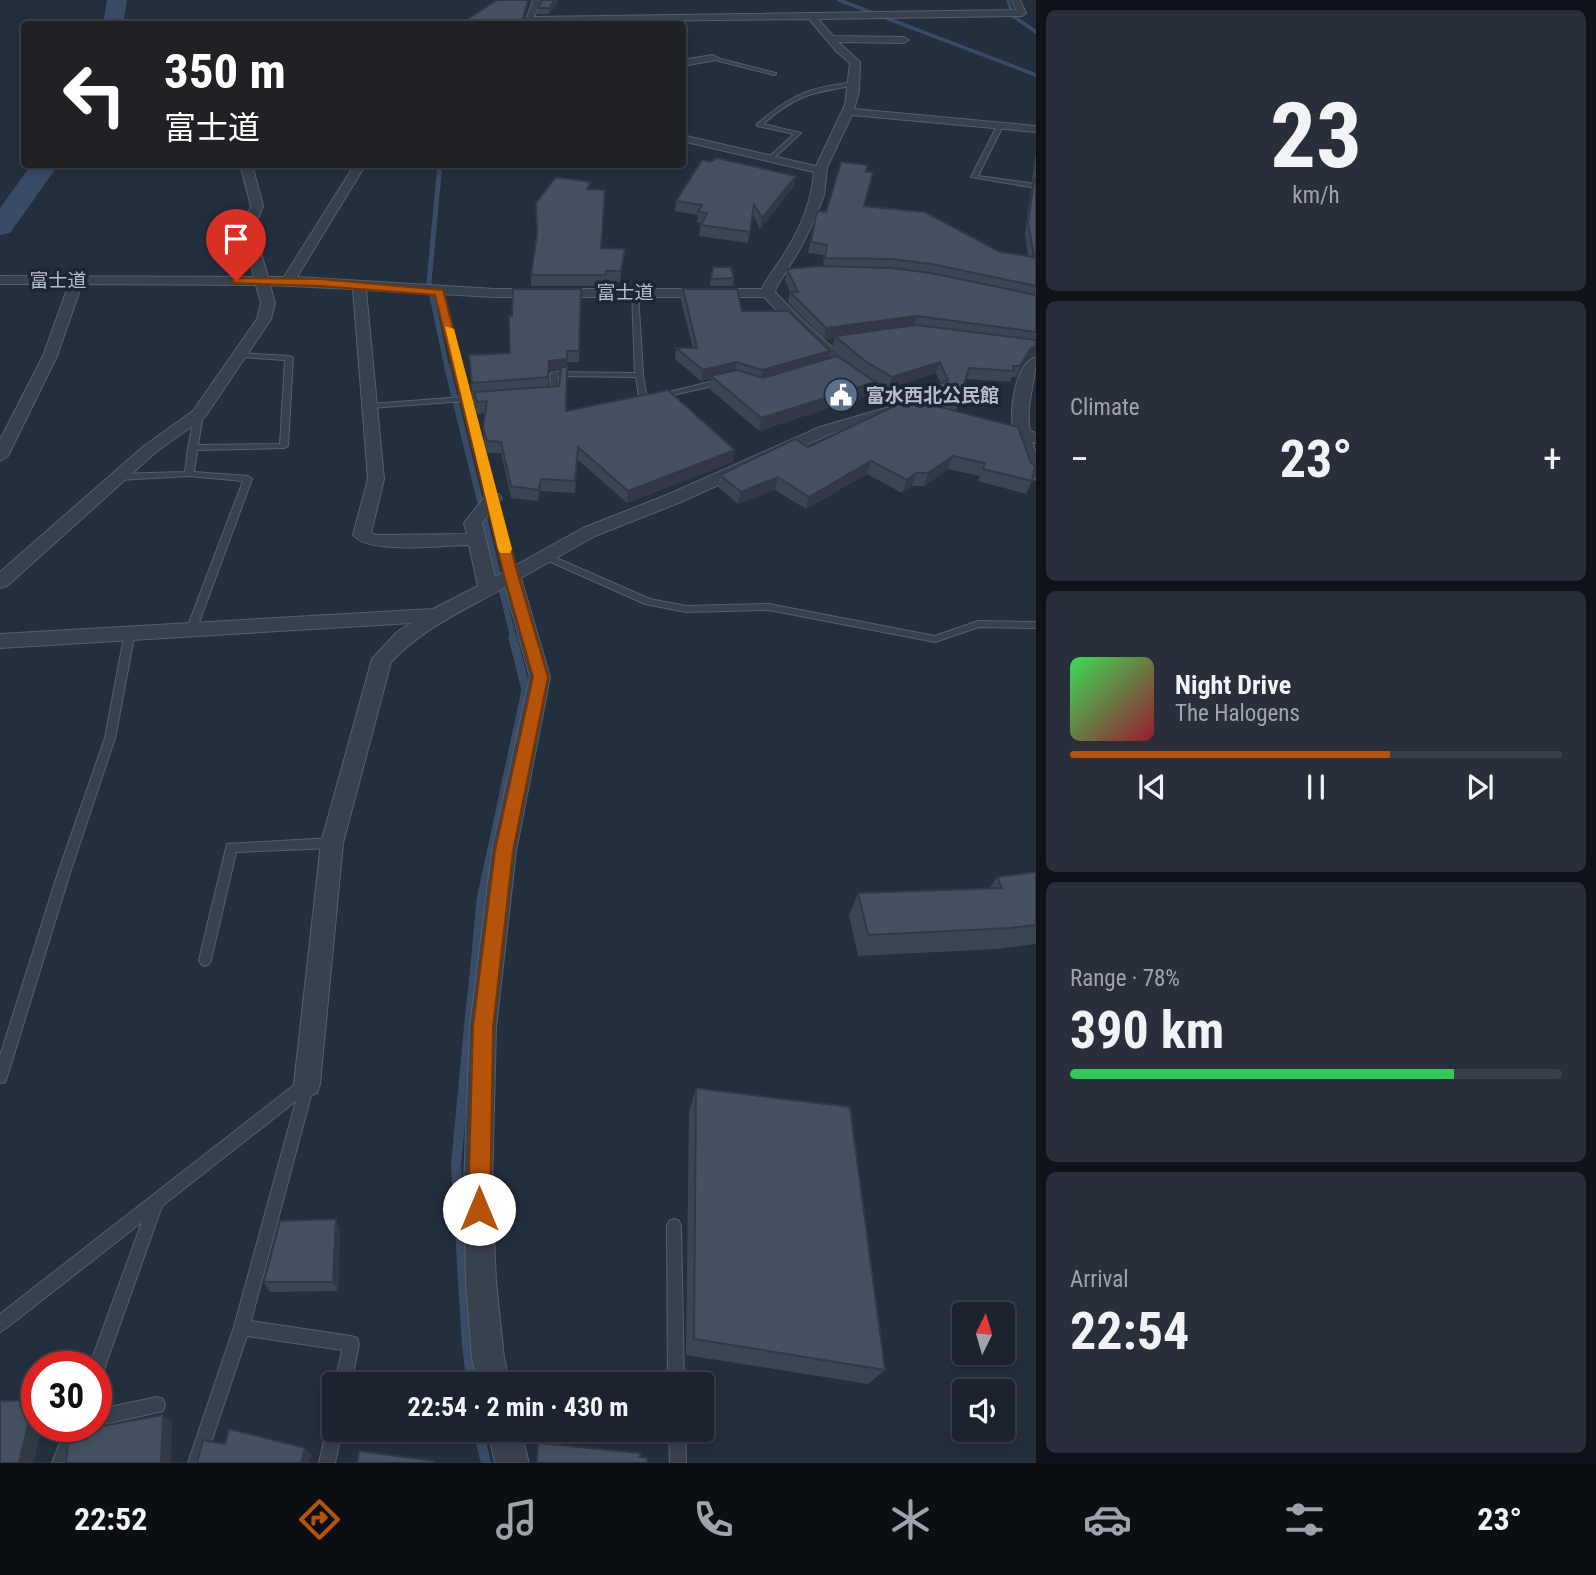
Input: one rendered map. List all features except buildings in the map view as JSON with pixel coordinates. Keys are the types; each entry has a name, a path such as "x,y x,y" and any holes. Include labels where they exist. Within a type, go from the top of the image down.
{"street":[{"path":"528,20 537,0"},
{"path":"686,21 877,15 1025,16 1016,0"},
{"path":"811,17 855,62 855,84 849,112 819,170 820,189 795,247 781,272 769,284 768,293 824,344 834,365 903,404 940,414"},
{"path":"524,21 566,21"},
{"path":"830,39 904,40"},
{"path":"686,62 713,58"},
{"path":"849,112 1036,129"},
{"path":"686,139 819,170"},
{"path":"0,582 150,449 199,414 264,319 268,303 248,229 257,206 247,168"},
{"path":"288,281 359,168"},
{"name":"富士道","path":"0,280 288,281 440,292 768,293"},
{"path":"0,456 50,356 78,280"},
{"path":"359,285 376,479 362,535 374,541 477,539"},
{"path":"1036,361 1021,390 1018,414 1028,436 1036,475"},
{"path":"307,1084 332,843 382,660 404,637 436,615 589,532 675,498 795,442 826,430 881,416 903,404"},
{"path":"980,424 1028,436"},
{"path":"488,589 473,523 493,498"},
{"path":"491,1372 480,1254 478,1185 483,1027 504,851 540,677 511,575"},
{"path":"0,641 436,615"},
{"path":"507,1442 512,1463"}],"lane":[{"path":"713,58 774,74"},
{"path":"769,159 798,133 759,125 781,106 810,90 855,84"},
{"path":"1000,126 974,177 1036,186"},
{"path":"781,272 794,272"},
{"path":"440,292 511,575"},
{"path":"635,292 642,395 652,398 735,378"},
{"path":"192,448 284,446 289,358 241,355"},
{"path":"542,394 555,393 554,374 639,375"},
{"path":"370,406 503,396"},
{"path":"189,474 199,414"},
{"path":"118,477 189,474 248,478 192,628"},
{"path":"547,557 648,602 686,609 769,607 935,639 986,623 1036,625"},
{"path":"0,1077 110,738 130,632"},
{"path":"205,960 231,847 332,843"},
{"path":"0,1324 307,1084"},
{"path":"196,1463 242,1326 307,1084"},
{"path":"103,1351 157,1201"},
{"path":"674,1226 676,1372"},
{"path":"242,1326 351,1344 345,1372"},
{"path":"112,1415 157,1405"},
{"path":"60,1463 69,1442"},
{"path":"327,1463 331,1442"},
{"path":"677,1442 678,1463"}],"waterway":[{"path":"115,21 117,0"},
{"path":"839,0 1036,75"},
{"path":"1008,0 1013,16 1036,32"},
{"path":"0,227 43,168"},
{"path":"440,168 429,282 447,368"},
{"path":"447,366 514,640"},
{"path":"472,997 481,900 526,690 513,638"},
{"path":"470,1372 456,1165 472,995"},
{"path":"481,1442 486,1463"}],"slow traffic":[{"path":"448,329 505,549"}],"place":[{"name":"富水西北公民館","path":"841,395"}],"route":[{"path":"236,281 320,282 440,292 465,398 540,677 504,851 483,1027 479,1209"}]}
